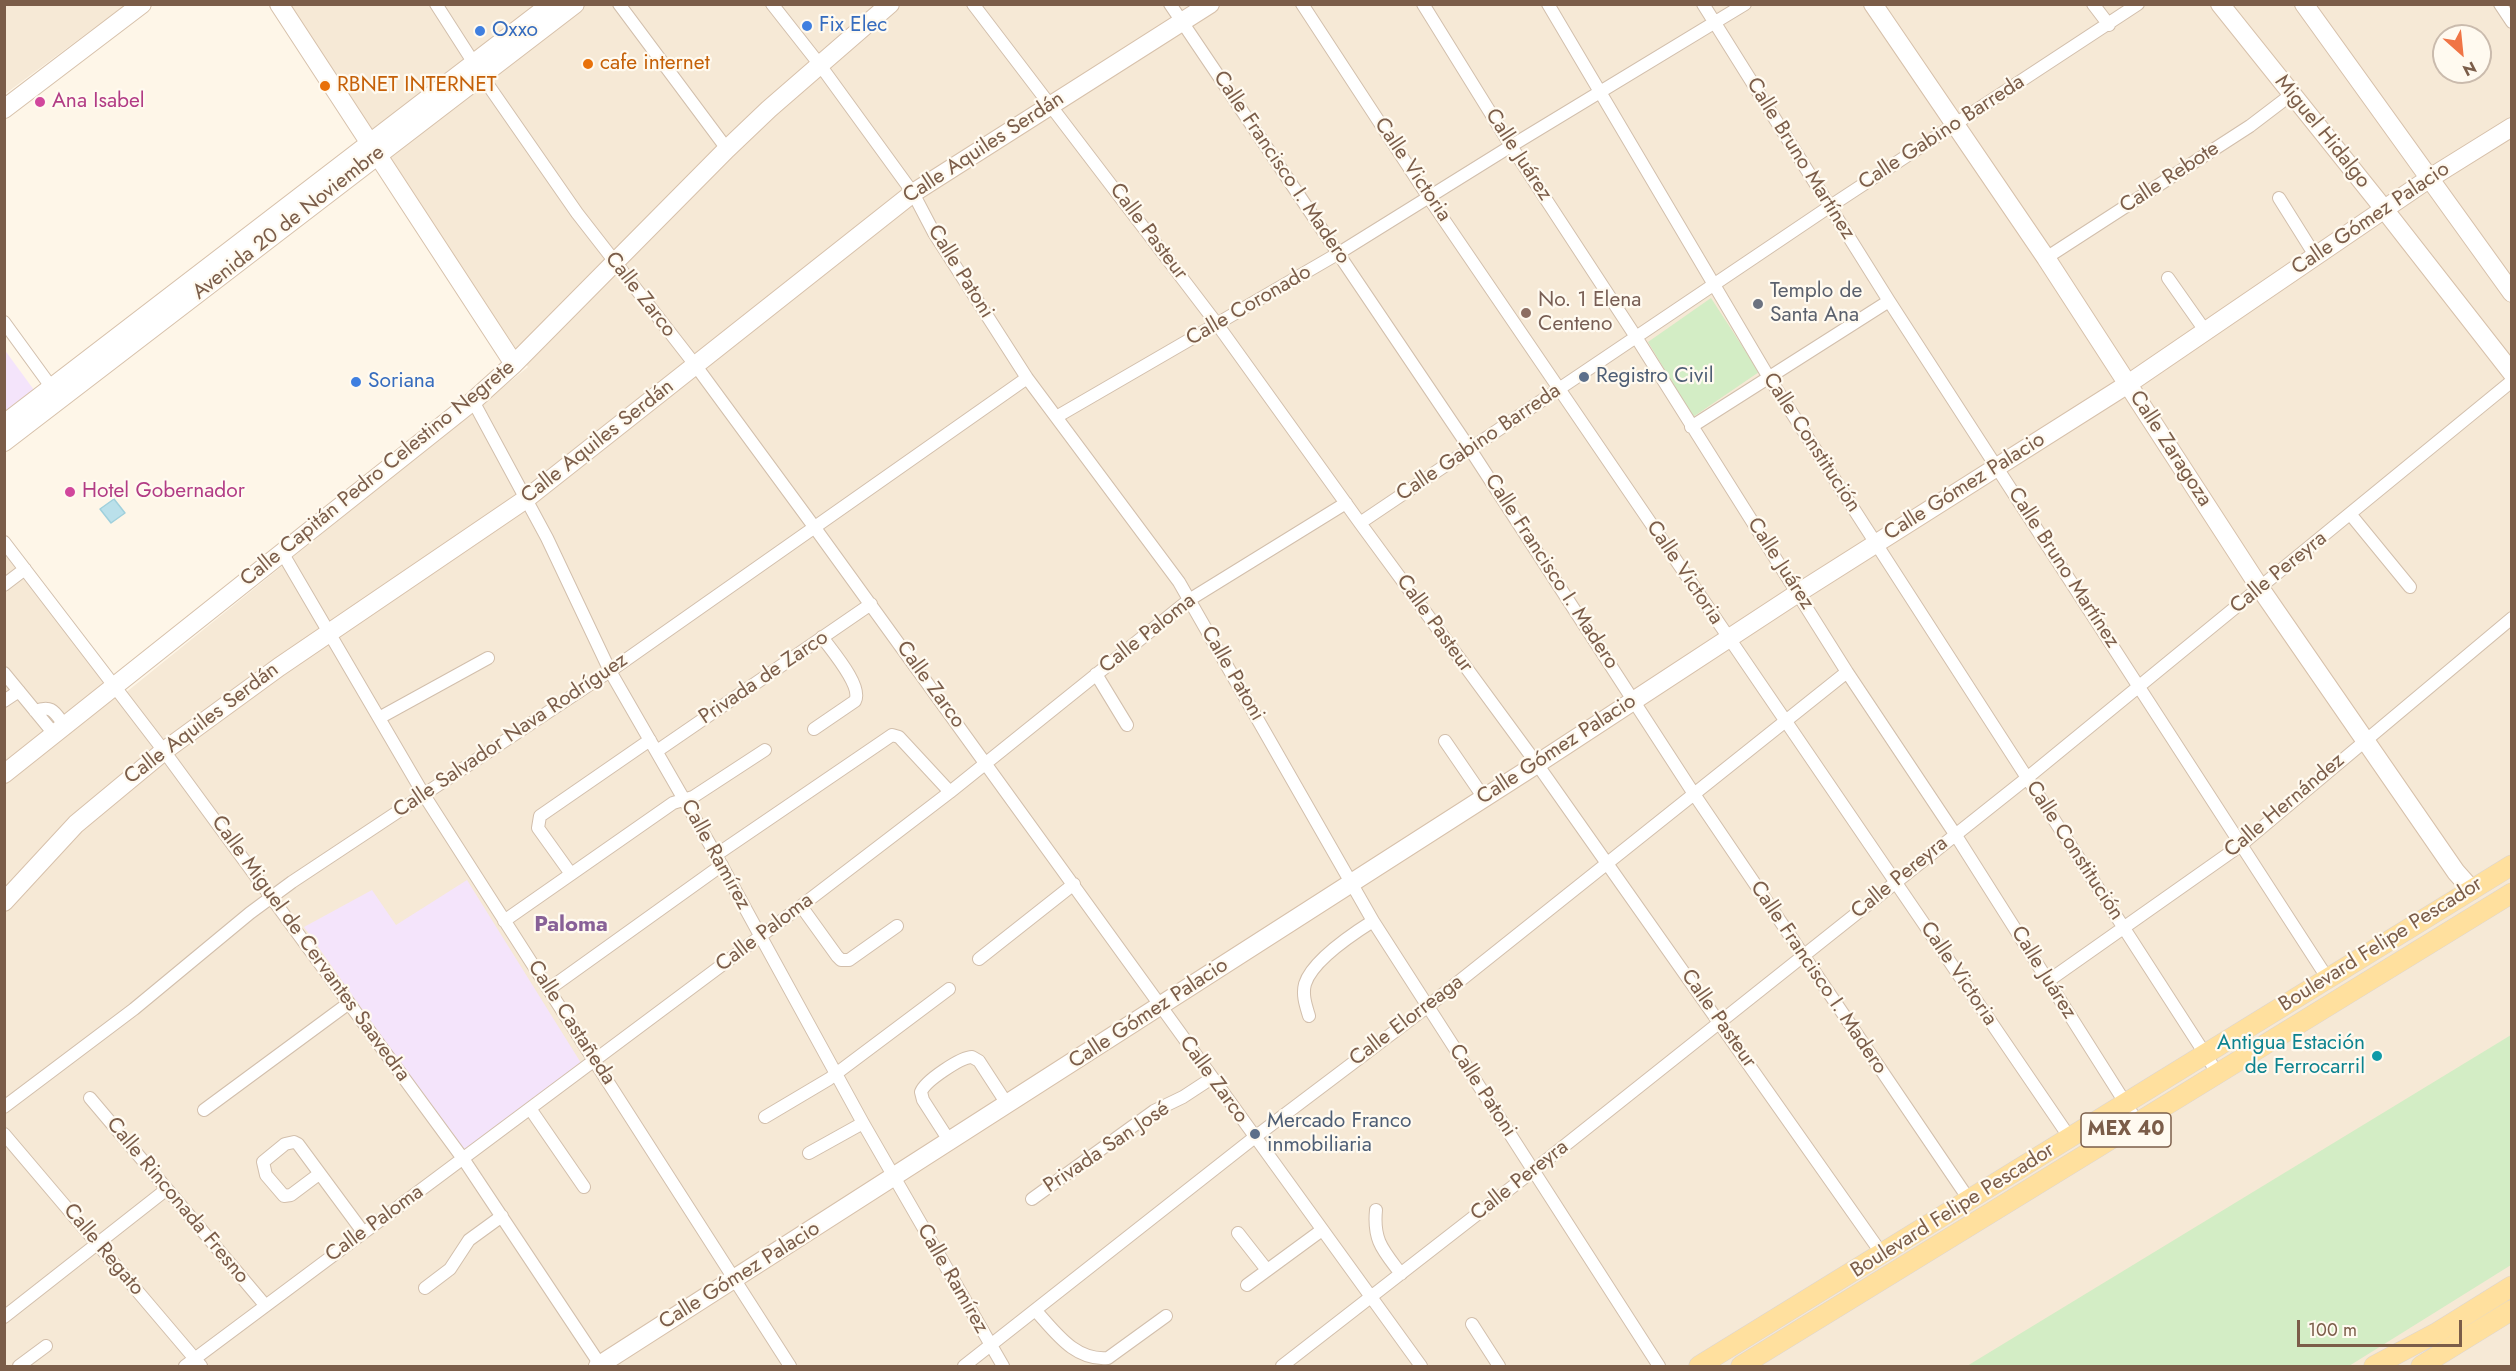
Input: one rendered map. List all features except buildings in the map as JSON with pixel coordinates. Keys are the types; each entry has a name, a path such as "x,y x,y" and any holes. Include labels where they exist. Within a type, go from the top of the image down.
{"main road":[{"name":"Boulevard Felipe Pescador","path":"1700,1366 2511,865"},
{"path":"2472,890 2488,895 2511,888"},
{"name":"Boulevard Felipe Pescador","path":"1741,1366 2511,893"},
{"path":"2314,1015 2329,993 2328,979"},
{"path":"1934,1248 1965,1221 1969,1214 1970,1201"},
{"path":"2374,1366 2438,1332 2511,1286"},
{"path":"2421,1366 2511,1310"}],"street":[{"path":"4,109 142,4"},
{"path":"279,4 514,364"},
{"name":"Calle Zarco","path":"436,4 538,158 614,262 696,366 871,604 1422,1366"},
{"name":"Avenida 20 de Noviembre","path":"478,69 551,4"},
{"name":"Avenida 20 de Noviembre","path":"4,442 478,69 575,4"},
{"path":"619,4 727,149"},
{"name":"Calle Patoni","path":"772,4 820,65 913,193 934,233 1027,378 1179,582 1373,921 1659,1366"},
{"name":"Calle Capitán Pedro Celestino Negrete","path":"4,774 473,401 514,364 727,149 890,4"},
{"name":"Calle Pasteur","path":"973,4 1217,324 1537,764 1882,1254"},
{"name":"Calle Francisco I. Madero","path":"1170,4 1340,253 1802,956 1970,1201"},
{"name":"Calle Aquiles Serdán","path":"4,902 76,824 164,751 329,633 526,499 913,193 1210,4"},
{"name":"Calle Victoria","path":"1302,4 1429,198 2070,1138"},
{"name":"Calle Juárez","path":"1423,4 1847,672 1955,834 2138,1123"},
{"name":"Calle Constitución","path":"1548,4 1712,285 1768,376 2218,1074"},
{"name":"Calle Bruno Martínez","path":"1703,4 1889,301 2328,979"},
{"name":"Calle Coronado","path":"1058,417 1340,253 1745,4"},
{"name":"Calle Zaragoza","path":"1873,4 2046,258 2260,588 2364,741 2456,872 2472,890"},
{"path":"2093,4 2109,25"},
{"name":"Calle Gabino Barreda","path":"1360,523 1712,285 2138,4"},
{"name":"Miguel Hidalgo","path":"2220,4 2384,209 2511,373"},
{"path":"2304,4 2511,294"},
{"path":"2500,4 2511,22"},
{"name":"Calle Rebote","path":"2046,258 2250,126 2292,94"},
{"name":"Calle Gómez Palacio","path":"600,1366 894,1179 1798,593 2128,384 2430,178 2511,127"},
{"name":"Avenida 20 de Noviembre","path":"4,424 374,149"},
{"path":"2279,198 2316,257"},
{"path":"2168,278 2206,332"},
{"path":"1691,427 1889,301"},
{"path":"4,322 52,388"},
{"name":"Calle Salvador Nava Rodríguez","path":"4,1107 134,1009 271,897 610,671 1027,378"},
{"name":"Calle Pereyra","path":"1282,1366 1534,1170 2027,778 2351,515 2511,381"},
{"name":"Calle Ramírez","path":"473,401 526,499 610,671 719,860 862,1124 1003,1366"},
{"name":"Calle Paloma","path":"193,1364 265,1305 464,1160 801,906 1189,600 1346,502"},
{"path":"2351,515 2410,587"},
{"name":"Calle Miguel de Cervantes Saavedra","path":"4,542 164,751 464,1160 600,1366"},
{"name":"Calle Castañeda","path":"283,554 424,795 790,1366"},
{"path":"4,585 25,569"},
{"name":"Privada de Zarco","path":"571,874 541,833 538,821 544,812 654,746 871,604"},
{"name":"Calle Hernández","path":"2048,981 2125,929 2241,845 2511,618"},
{"path":"814,729 855,701 857,696 855,685 822,638"},
{"path":"379,718 488,658"},
{"name":"Calle Elorreaga","path":"964,1366 1255,1137 1427,1006 1847,672"},
{"path":"4,673 35,711 45,708 52,710 60,730"},
{"path":"1096,674 1127,725"},
{"path":"4,700 19,691"},
{"path":"549,989 818,784 895,735 947,789"},
{"path":"1445,741 1484,798"},
{"path":"504,921 673,803 693,797 765,750"},
{"path":"979,959 1074,884"},
{"path":"801,906 841,960 849,960 897,926"},
{"path":"1309,1016 1305,999 1306,981 1319,964 1341,943 1373,921"},
{"path":"765,1117 836,1074 950,989"},
{"path":"204,1110 349,1003"},
{"path":"950,1142 921,1092 927,1083 963,1059 972,1057 979,1061 1007,1104"},
{"name":"Privada San José","path":"1032,1198 1154,1111 1183,1097 1212,1078"},
{"name":"Calle Rinconada Fresno","path":"90,1098 265,1305"},
{"path":"531,1110 584,1187"},
{"path":"809,1153 862,1124"},
{"name":"Calle Regato","path":"4,1134 98,1243 193,1364"},
{"path":"319,1174 291,1195 284,1196 266,1175 262,1165 265,1159 285,1144 294,1142 319,1174 363,1232"},
{"path":"4,1317 166,1189"},
{"path":"1376,1210 1375,1232 1378,1242 1401,1274"},
{"path":"425,1288 450,1269 469,1240 502,1216"},
{"path":"1247,1285 1322,1230"},
{"path":"1238,1233 1268,1270"},
{"path":"1036,1311 1069,1346 1089,1356 1111,1362 1166,1316"},
{"path":"1472,1324 1499,1366"},
{"path":"19,1366 46,1346"}],"shaded area":[{"path":"5,4 125,4 125,5 5,94"},
{"path":"288,5 2511,5 2511,1366 5,1366 4,547 119,698 528,367"},
{"path":"4,349 34,390 4,413"},
{"path":"467,880 581,1063 463,1152 304,927 372,890 396,925"}],"green space":[{"path":"1711,298 1759,372 1693,417 1648,342"},
{"path":"2511,1035 2511,1265 2349,1366 1967,1366"}],"water":[{"path":"114,499 125,513 111,523 100,509"}],"place":[{"name":"Fix Elec","path":"807,26"},
{"name":"Oxxo","path":"480,31"},
{"name":"cafe internet","path":"588,64"},
{"name":"RBNET INTERNET","path":"325,86"},
{"name":"Ana Isabel","path":"40,102"},
{"name":"Templo de Santa Ana","path":"1758,304"},
{"name":"No. 1 Elena Centeno","path":"1526,313"},
{"name":"Registro Civil","path":"1584,377"},
{"name":"Soriana","path":"356,382"},
{"name":"Hotel Gobernador","path":"70,492"},
{"name":"Antigua Estación de Ferrocarril","path":"2377,1056"},
{"name":"Mercado Franco inmobiliaria","path":"1255,1134"}],"district":[{"name":"Paloma","path":"571,926"}]}
